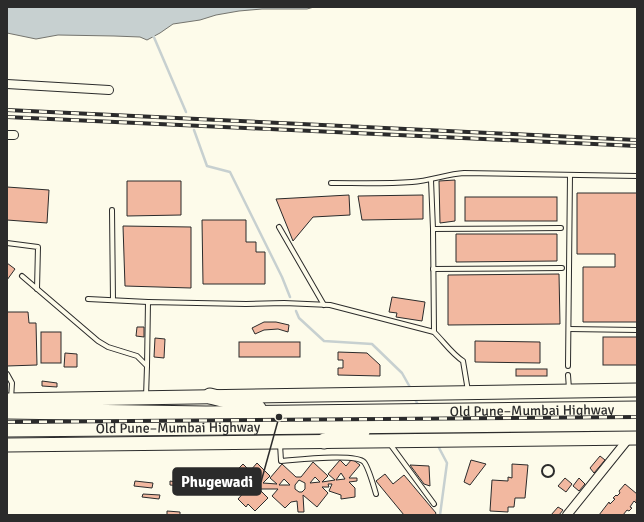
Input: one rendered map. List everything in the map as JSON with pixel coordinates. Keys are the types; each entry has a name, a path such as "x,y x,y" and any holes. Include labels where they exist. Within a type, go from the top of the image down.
{"highway":[{"path":"210,396 279,413"},
{"name":"Old Pune–Mumbai Highway","path":"8,404 206,414 279,413 637,423"},
{"name":"Old Pune–Mumbai Highway","path":"7,429 387,426 425,418 637,409"},
{"path":"324,441 387,426"}],"main road":[{"path":"8,404 146,397 637,390"},
{"path":"7,445 633,438"}],"street":[{"path":"7,84 109,90"},
{"path":"567,515 633,438"}],"lane":[{"path":"331,183 412,182 460,174 637,176"},
{"path":"568,366 570,175"},
{"path":"431,180 434,332"},
{"path":"112,210 113,300"},
{"path":"280,227 324,305"},
{"path":"433,229 561,228"},
{"path":"7,243 38,247 37,289"},
{"path":"433,270 562,268"},
{"path":"22,276 98,341 108,347 137,356 147,366"},
{"path":"88,299 148,302 246,304 284,303 330,305 434,332 456,356 463,361 468,393"},
{"path":"146,397 148,302"},
{"path":"569,329 637,330"},
{"path":"7,374 12,383 8,404"},
{"path":"568,375 569,391"},
{"path":"387,441 434,504"},
{"path":"280,442 281,461 347,457 359,459 364,462 376,494"}],"shaded area":[{"path":"7,7 314,7 307,9 262,9 216,15 200,20 173,24 147,40 140,37 58,35 36,39 7,33"}],"building":[{"path":"455,180 455,221 440,223 439,181"},
{"path":"127,181 181,181 181,215 127,216"},
{"path":"7,187 49,190 47,223 7,220"},
{"path":"577,193 637,193 637,322 583,322 583,267 615,267 615,254 577,254"},
{"path":"349,195 350,215 313,217 293,241 276,199"},
{"path":"423,195 423,219 362,220 358,196"},
{"path":"465,197 557,197 557,221 465,221"},
{"path":"202,220 246,220 246,242 256,242 256,252 265,252 265,284 203,284"},
{"path":"123,226 191,227 191,288 125,286"},
{"path":"456,234 557,234 557,261 456,262"},
{"path":"7,263 15,269 7,280"},
{"path":"559,274 560,324 448,325 448,275"},
{"path":"392,297 425,302 422,321 396,317 397,313 389,312"},
{"path":"7,312 28,312 29,323 36,323 37,365 7,366"},
{"path":"264,322 276,322 289,325 288,332 278,329 264,330 255,334 252,328"},
{"path":"137,327 144,327 144,337 136,336"},
{"path":"41,332 61,332 61,363 41,363"},
{"path":"603,337 637,337 637,365 603,365"},
{"path":"155,338 165,339 164,358 154,357"},
{"path":"475,341 540,342 540,363 475,362"},
{"path":"239,342 300,342 300,357 239,357"},
{"path":"338,352 367,353 380,365 380,376 338,375 338,368 343,368 343,360 338,360"},
{"path":"65,353 77,354 77,367 64,367"},
{"path":"516,369 547,369 547,376 516,376"},
{"path":"42,381 57,383 57,387 42,386"},
{"path":"600,456 605,460 594,473 590,468"},
{"path":"352,459 360,465 349,478 357,478 357,481 349,482 355,488 355,497 341,499 341,495 329,491 332,484 328,484 329,487 322,487 328,493 317,507 303,495 304,512 298,512 297,501 291,502 285,508 272,496 278,489 259,489 268,498 255,511 248,504 246,507 238,499 248,488 235,488 235,483 248,483 236,471 243,464 250,471 257,463 270,476 263,483 277,484 270,478 282,464 296,477 301,477 313,462 328,476 322,482 335,480 328,474 340,460 346,466","holes":["341,473 345,479 336,480","315,477 320,482 310,483","284,479 290,485 279,485","299,480 305,483 305,489 302,492 299,492 295,489 295,485"]},
{"path":"471,460 486,464 470,485 464,482"},
{"path":"512,464 528,465 525,498 515,498 514,507 508,507 508,512 490,511 492,480 508,481 508,477 512,478"},
{"path":"410,465 429,466 430,486 424,484"},
{"path":"385,474 393,484 404,475 436,513 435,515 404,515 376,481"},
{"path":"565,478 572,484 566,492 558,486"},
{"path":"579,478 585,484 579,491 573,486"},
{"path":"135,481 153,483 152,488 134,486"},
{"path":"170,481 182,483 182,486 170,485"},
{"path":"625,484 637,494 636,503 634,501 630,507 632,508 629,511 627,510 623,515 599,515 609,502 610,504 615,499 613,498 620,493 619,491"},
{"path":"143,494 160,495 159,499 142,497"},
{"path":"558,507 563,510 559,515 551,515"},
{"path":"167,511 180,512 180,515 167,515"}],"waterway":[{"path":"153,35 186,112"},
{"path":"194,130 207,166 230,172 282,277 290,297"},
{"path":"296,311 299,318 324,341 372,344 402,373 411,389"},
{"path":"414,397 419,407"},
{"path":"437,444 447,463 440,515"}],"railway":[{"path":"7,110 637,140"},
{"path":"7,117 637,146"},
{"path":"7,422 637,417"}],"wall":[{"path":"550,465 553,466 554,471 553,476 546,477 543,476 542,469 543,466 550,465"}],"place":[{"name":"Phugewadi","path":"279,417"}]}
